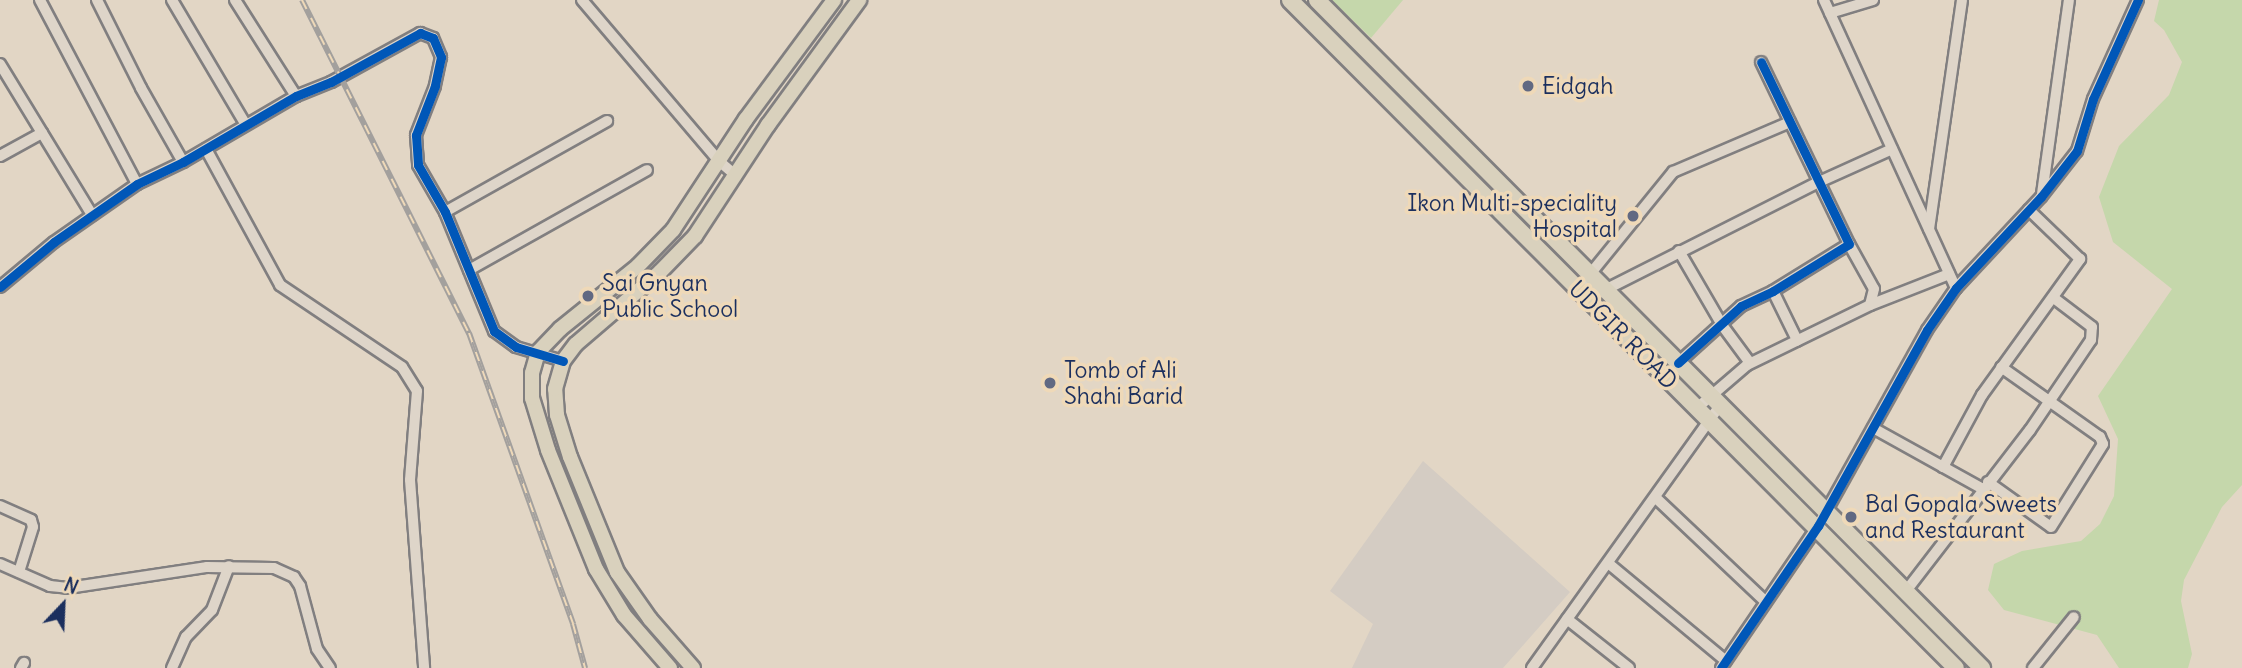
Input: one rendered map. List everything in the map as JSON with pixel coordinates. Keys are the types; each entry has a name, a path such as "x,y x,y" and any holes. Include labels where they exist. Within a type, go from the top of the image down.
{"highway":[{"name":"UDGIR ROAD","path":"1290,0 1582,294 1818,526 1956,668"},
{"name":"UDGIR ROAD","path":"1317,0 1982,668"}],"main road":[{"path":"670,668 624,615 596,569 548,450 532,398 532,373 538,352 560,329 638,266 673,230 746,119 834,0"},
{"path":"693,668 650,619 617,572 570,457 557,415 555,389 563,361 576,344 660,272 695,236 768,125 859,0"}],"street":[{"path":"40,0 137,184"},
{"path":"97,0 141,88 183,162"},
{"path":"172,0 246,125"},
{"path":"236,0 296,96"},
{"path":"582,0 719,161 736,176"},
{"path":"1824,0 1956,288"},
{"path":"1830,13 1873,0"},
{"path":"1929,230 1962,0"},
{"path":"2041,197 2069,0"},
{"path":"1608,563 1723,665 1818,526 1927,330 1956,288 2041,197 2077,151 2093,99 2138,0"},
{"path":"0,286 137,184 183,162 296,96 331,82 399,42 420,33 433,38 440,57 435,86 416,135 418,165 444,212 494,331 516,347 563,361"},
{"path":"1761,62 1849,244 1874,289 1870,305"},
{"path":"0,64 92,215"},
{"path":"444,212 607,121"},
{"path":"1582,294 1589,275 1673,172 1790,122"},
{"path":"0,156 42,133"},
{"path":"206,149 280,285 402,366 417,391 410,480 424,668"},
{"path":"1582,294 1604,290 1819,182 1892,149"},
{"path":"470,270 647,170"},
{"path":"1943,467 1982,395 2080,259 2029,210"},
{"path":"1678,363 1741,306 1773,291 1849,244"},
{"path":"1679,251 1722,325 1749,363"},
{"path":"1697,408 1715,401 1749,363 1870,305 1949,274"},
{"path":"1773,291 1797,340"},
{"path":"1906,591 2049,401 2093,334 2092,327 2054,298"},
{"path":"1873,428 1943,467 1986,486 2052,527 2103,443 2101,438 2001,367"},
{"path":"1532,668 1710,420 1715,401"},
{"path":"1656,498 1766,602"},
{"path":"0,506 31,520 33,527 19,572"},
{"path":"0,564 50,586 68,588 229,566 274,568 294,577 300,586 320,657 330,668"},
{"path":"172,668 186,637 212,610 229,566"},
{"path":"2033,668 2074,617"},
{"path":"1567,619 1629,668"}],"shaded area":[{"path":"1423,461 1570,592 1503,668 1352,668 1373,624 1330,591"}],"green space":[{"path":"1332,0 1403,0 1371,38"},
{"path":"2159,0 2242,0 2242,485 2222,507 2184,580 2181,601 2192,654 2188,668 2119,668 2097,635 2004,610 1988,590 1994,564 2022,551 2081,541 2100,524 2114,496 2118,439 2098,396 2172,289 2113,242 2099,197 2119,146 2169,95 2182,62 2164,30 2154,21"}],"railway":[{"path":"302,0 469,333 573,624 585,668"}],"cycle path":[{"path":"1721,668 1818,526 1927,330 1956,288 2041,197 2077,151 2093,99 2138,0"},
{"path":"0,287 54,242 137,184 183,162 296,96 331,82 420,33 433,38 441,57 435,86 416,135 418,165 445,212 494,331 516,347 563,361"},
{"path":"1678,363 1741,306 1773,291 1849,244 1761,62"}],"place":[{"name":"Eidgah","path":"1528,86"},
{"name":"Ikon Multi-speciality Hospital","path":"1633,216"},
{"name":"Sai Gnyan Public School","path":"588,296"},
{"name":"Tomb of Ali Shahi Barid","path":"1050,383"},
{"name":"Bal Gopala Sweets and Restaurant","path":"1851,517"}]}
